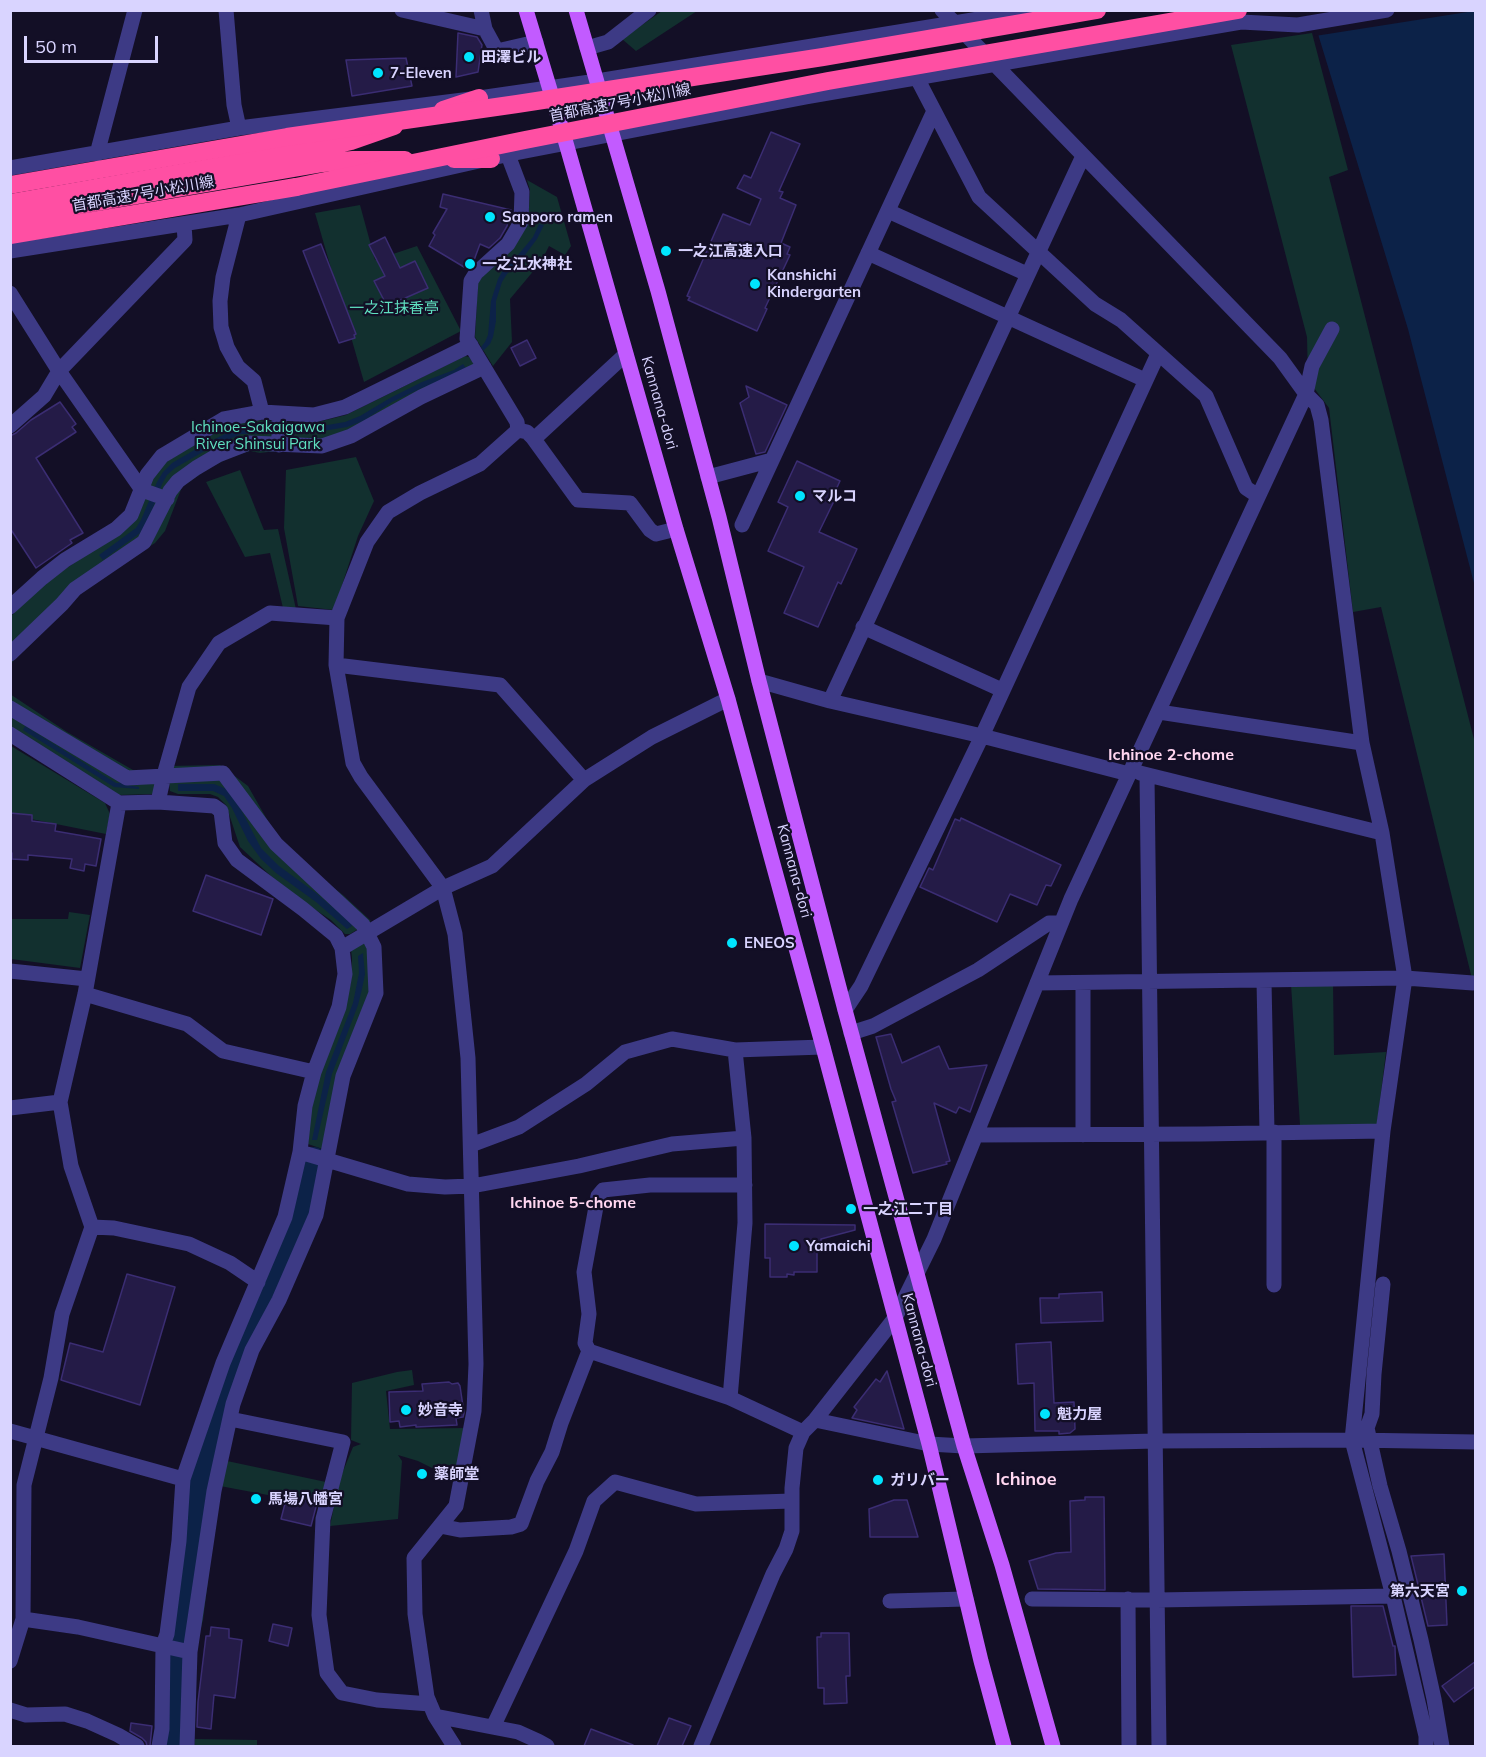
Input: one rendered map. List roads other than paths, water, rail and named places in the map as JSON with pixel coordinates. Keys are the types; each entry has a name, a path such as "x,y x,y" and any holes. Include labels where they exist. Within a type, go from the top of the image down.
{"highway":[{"name":"首都高速7号小松川線","path":"10,185 287,136 812,59 1097,10"},
{"name":"首都高速7号小松川線","path":"10,235 297,187 805,86 1239,16"},
{"path":"10,217 292,161 479,98"},
{"path":"10,202 292,161 499,157"}],"main road":[{"name":"Kannana-dori","path":"526,10 676,529 728,699 824,1047 929,1444 1004,1746"},
{"name":"Kannana-dori","path":"576,10 658,291 851,1033 917,1275 964,1446 1002,1565 1053,1746"}],"street":[{"path":"97,154 135,10"},
{"path":"225,10 234,105 239,128"},
{"path":"402,10 485,29"},
{"path":"481,10 485,29 497,51 536,42"},
{"path":"587,48 608,42 649,10"},
{"path":"942,10 1280,358 1306,394 1317,405 1321,420 1362,743 1382,832 1405,978 1383,1131 1352,1440 1393,1596 1426,1736 1426,1746"},
{"path":"10,168 239,128 597,81 1034,10"},
{"path":"10,250 239,215 566,143 995,64 1239,16 1298,25 1387,10"},
{"path":"917,78 979,197 1095,304 1121,320 1206,396 1246,488 1258,496"},
{"path":"742,525 934,111"},
{"path":"830,701 1083,156"},
{"path":"499,157 522,192 521,222 508,244 476,273 471,281 468,339 517,422 518,430"},
{"path":"888,211 1027,274"},
{"path":"239,215 223,277 220,301 221,327 227,347 238,367 254,381 262,412"},
{"path":"10,426 44,396 59,371 185,240 184,224"},
{"path":"868,253 1145,380"},
{"path":"10,293 59,371 155,495"},
{"path":"700,1746 792,1531 792,1488 796,1448 803,1432 815,1420 894,1318 917,1275 934,1239 1062,922 1306,394 1312,366 1332,329"},
{"path":"10,654 75,590 144,542 155,495 147,475 162,456 224,419 262,412 279,417 314,415 345,407 471,345"},
{"path":"534,439 626,354"},
{"path":"845,1010 861,986 982,736 1158,354"},
{"path":"10,607 65,560 116,530 155,495 171,491 178,481 218,455 249,443 279,442 322,446 351,436 421,397 484,367"},
{"path":"279,417 279,442"},
{"path":"518,430 527,432 534,439 578,500 630,503 650,530 656,534 676,529"},
{"path":"454,1746 433,1710 428,1696 415,1614 414,1558 456,1506 474,1411 476,1364 468,1058 455,934 443,888 353,763 336,665 337,618 367,542 388,512 420,493 480,464 518,430"},
{"path":"708,477 772,460"},
{"path":"161,789 189,687 219,643 270,613 337,618"},
{"path":"863,627 1002,690"},
{"path":"336,665 500,685 584,780"},
{"path":"759,681 830,701 1382,832"},
{"path":"10,708 127,777 214,806 221,811 225,843 237,860 336,936 357,936 443,888 492,866 584,780 652,737 728,699"},
{"path":"1159,712 1362,743"},
{"path":"10,734 119,803"},
{"path":"119,803 161,789 223,773 276,844 357,936 374,947 376,993 343,1076 316,1215 279,1300 252,1350 233,1404 178,1649 159,1746"},
{"path":"1148,776 1159,1746"},
{"path":"10,1661 23,1619 17,1532 24,1485 38,1437 62,1314 92,1227 71,1166 60,1102 85,994 119,803"},
{"path":"851,1033 873,1026 978,970 1049,923 1062,922"},
{"path":"187,1746 178,1649 167,1634 179,1541 183,1479 223,1363 285,1217 300,1152 305,1106 314,1072 339,1007 345,974 357,936"},
{"path":"10,971 87,979"},
{"path":"1037,983 1405,978 1473,983"},
{"path":"1264,981 1274,1285"},
{"path":"1083,983 1083,1135"},
{"path":"85,994 187,1024 223,1052 314,1072"},
{"path":"471,1145 519,1127 586,1084 625,1052 672,1039 735,1050 824,1047"},
{"path":"730,1398 745,1223 744,1138 735,1050"},
{"path":"10,1108 60,1102"},
{"path":"976,1135 1383,1131"},
{"path":"300,1152 408,1184 445,1187 472,1186 579,1166 672,1144 744,1138"},
{"path":"745,1185 650,1185 603,1190 598,1196 584,1272 589,1314 585,1343 589,1351 730,1398 803,1432"},
{"path":"92,1227 114,1228 189,1244 230,1263 258,1282"},
{"path":"1383,1284 1372,1414 1367,1428 1421,1640 1442,1746"},
{"path":"440,1526 460,1530 511,1527 521,1524 537,1480 552,1452 589,1351"},
{"path":"230,1419 343,1442 323,1519 319,1615 327,1673 342,1693 433,1710 518,1732 547,1746"},
{"path":"815,1420 929,1444 964,1446 1155,1441 1476,1442"},
{"path":"10,1431 183,1479"},
{"path":"493,1727 576,1551 594,1501 615,1482 696,1504 792,1501"},
{"path":"1032,1599 1157,1600 1393,1596"},
{"path":"890,1601 966,1599"},
{"path":"1128,1599 1129,1746"},
{"path":"23,1619 78,1627 178,1649"},
{"path":"10,1710 26,1716 65,1714 98,1725 137,1746"}],"water":[{"path":"1311,11 1475,11 1475,587 1408,329"},
{"path":"539,224 544,225 537,239 502,282 496,301 493,337 483,351 481,347 488,335 491,301 498,279 503,270 533,237"},
{"path":"463,364 466,368 456,375 392,402 363,421 347,427 311,433 241,434 208,449 167,475 147,523 140,533 103,560 99,555 136,528 163,472 172,463 205,444 239,429 310,428 345,422 422,382 454,370"},
{"path":"25,726 116,783 139,787 139,789 114,787 23,730"},
{"path":"178,784 214,784 229,790 261,848 279,866 316,893 352,926 347,929 261,859 248,841 224,796 213,791 178,791"},
{"path":"363,953 365,974 358,1005 332,1074 317,1140 312,1140 326,1072 353,1003 359,973 358,956"}],"waterway":[{"path":"176,1746 177,1666 185,1624 202,1492 219,1402 311,1185 313,1163"}],"place":[{"name":"田澤ビル","path":"469,57"},
{"name":"7-Eleven","path":"378,73"},
{"name":"Sapporo ramen","path":"490,217"},
{"name":"一之江高速入口","path":"666,251"},
{"name":"一之江水神社","path":"470,264"},
{"name":"Kanshichi Kindergarten","path":"755,284"},
{"name":"マルコ","path":"800,496"},
{"name":"ENEOS","path":"732,943"},
{"name":"一之江二丁目","path":"851,1209"},
{"name":"Yamaichi","path":"794,1246"},
{"name":"妙音寺","path":"406,1410"},
{"name":"魁力屋","path":"1045,1414"},
{"name":"薬師堂","path":"422,1474"},
{"name":"ガリバー","path":"878,1480"},
{"name":"馬場八幡宮","path":"256,1499"},
{"name":"第六天宮","path":"1462,1591"}],"district":[{"name":"Ichinoe 2-chome","path":"1171,755"},
{"name":"Ichinoe 5-chome","path":"573,1203"},
{"name":"Ichinoe","path":"1026,1480"}],"park label":[{"name":"一之江抹香亭","path":"394,308"},
{"name":"Ichinoe-Sakaigawa River Shinsui Park","path":"258,436"}]}
